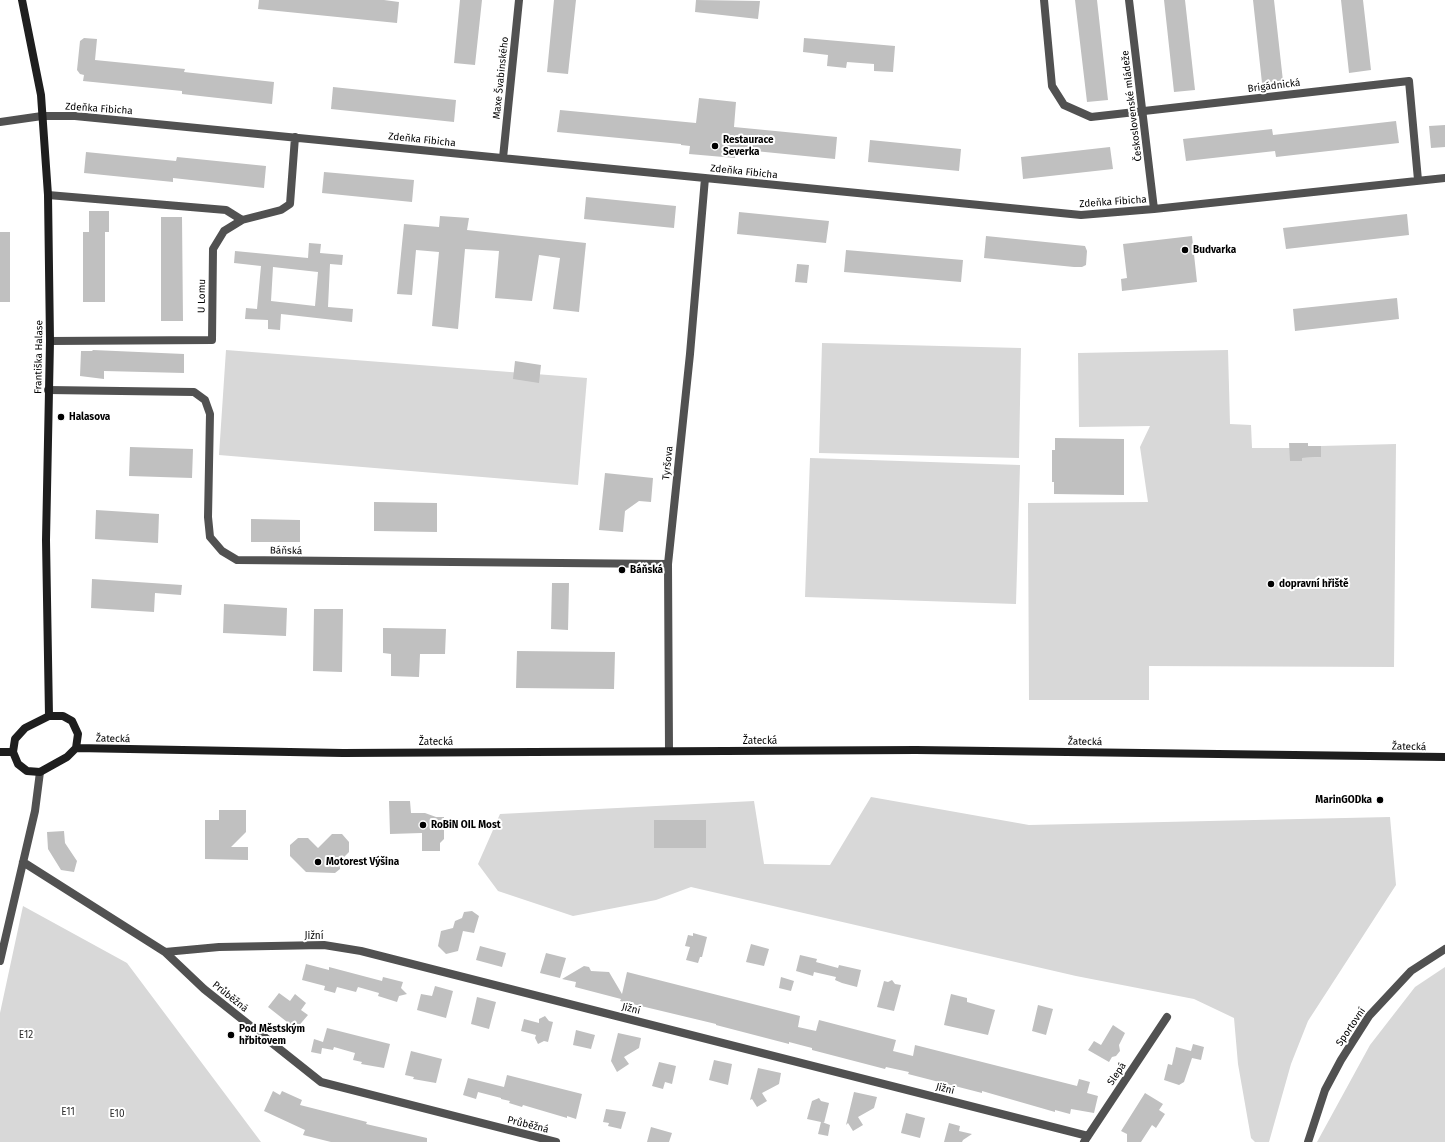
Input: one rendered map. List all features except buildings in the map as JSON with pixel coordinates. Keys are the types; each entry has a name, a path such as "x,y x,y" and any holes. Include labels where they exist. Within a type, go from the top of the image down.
{"street":[{"name":"Františka Halase","path":"22,0 41,95 48,195 50,341 46,547 50,716"},
{"name":"Maxe Švabinského","path":"503,158 519,0"},
{"name":"Brigádnická","path":"1044,0 1052,86 1064,105 1091,117 1409,81 1418,180"},
{"name":"Československé mládeže","path":"1130,0 1154,209"},
{"name":"Zdeňka Fibicha","path":"0,122 42,116 75,116 1081,215 1154,209 1445,178"},
{"name":"U Lomu","path":"50,341 212,340 213,249 224,231 242,220 281,210 290,204 295,137"},
{"name":"Tyršova","path":"669,751 668,564 690,354 705,178"},
{"path":"48,195 226,210 242,220"},
{"name":"Báňská","path":"48,390 194,392 205,400 210,414 208,517 210,537 222,551 237,560 668,564"},
{"path":"50,716 63,716 72,721 78,734 76,748 67,757 40,772 27,771 18,764 13,752 15,740 25,728 50,716"},
{"name":"Žatecká","path":"76,748 343,753 916,750 1445,757"},
{"path":"0,752 13,752"},
{"path":"0,961 35,811 40,772"},
{"name":"Průběžná","path":"23,862 165,952 204,989 321,1082 556,1142"},
{"name":"Jižní","path":"165,952 219,947 324,945 361,950 1086,1139"},
{"name":"Sportovní","path":"1308,1142 1325,1090 1341,1060 1369,1016 1411,971 1445,949"},
{"name":"Slepá","path":"1086,1139 1167,1017"}],"green space":[{"path":"822,343 1021,348 1019,458 819,453"},
{"path":"226,350 587,378 578,485 219,455"},
{"name":"dopravní hřiště","path":"1228,350 1230,424 1251,425 1252,448 1290,448 1290,461 1302,461 1302,458 1321,457 1321,446 1396,444 1394,667 1149,666 1149,700 1029,700 1028,503 1148,502 1140,447 1150,426 1079,427 1078,353"},
{"path":"810,458 1020,465 1016,604 805,597"},
{"path":"871,797 1029,825 1390,817 1396,885 1308,1021 1291,1064 1269,1142 1255,1142 1251,1138 1238,1064 1234,1018 1194,999 1076,976 691,887 656,900 573,916 498,891 478,864 500,814 754,801 764,864 830,865"},
{"path":"23,906 127,963 261,1142 0,1142 0,1013"},
{"path":"1445,967 1445,1142 1317,1142 1370,1045 1415,987"}],"place":[{"name":"Restaurace Severka","path":"715,146"},
{"name":"Budvarka","path":"1185,250"},
{"name":"Halasova","path":"61,417"},
{"name":"Báňská","path":"622,570"},
{"name":"dopravní hřiště","path":"1271,584"},
{"name":"MarinGODka","path":"1380,800"},
{"name":"RoBiN OIL Most","path":"423,825"},
{"name":"Motorest Výšina","path":"318,862"},
{"name":"Pod Městským hřbitovem","path":"231,1035"}],"park label":[{"name":"E12","path":"26,1035"},
{"name":"E11","path":"68,1112"},
{"name":"E10","path":"117,1114"}]}
